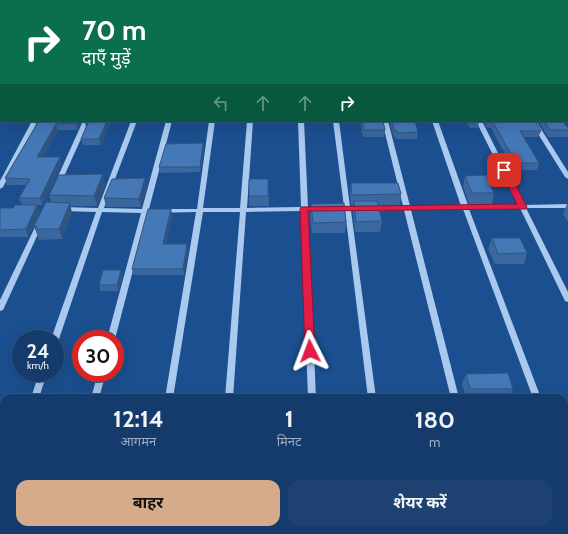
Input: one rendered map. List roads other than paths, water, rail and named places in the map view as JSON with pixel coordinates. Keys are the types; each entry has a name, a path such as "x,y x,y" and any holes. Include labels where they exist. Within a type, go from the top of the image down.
{"street":[{"path":"0,187 34,122"},
{"path":"56,189 86,122"},
{"path":"58,330 100,210 134,122"},
{"path":"113,330 169,122"},
{"path":"170,394 200,210 212,122"},
{"path":"229,394 250,122"},
{"path":"301,122 312,394"},
{"path":"336,122 371,394"},
{"path":"385,122 454,394"},
{"path":"435,122 465,207 535,394"},
{"path":"480,122 568,299"},
{"path":"534,122 568,177"},
{"path":"54,209 144,211 568,206"},
{"path":"0,308 43,216"},
{"path":"36,394 40,382"},
{"path":"96,394 99,382"}]}
